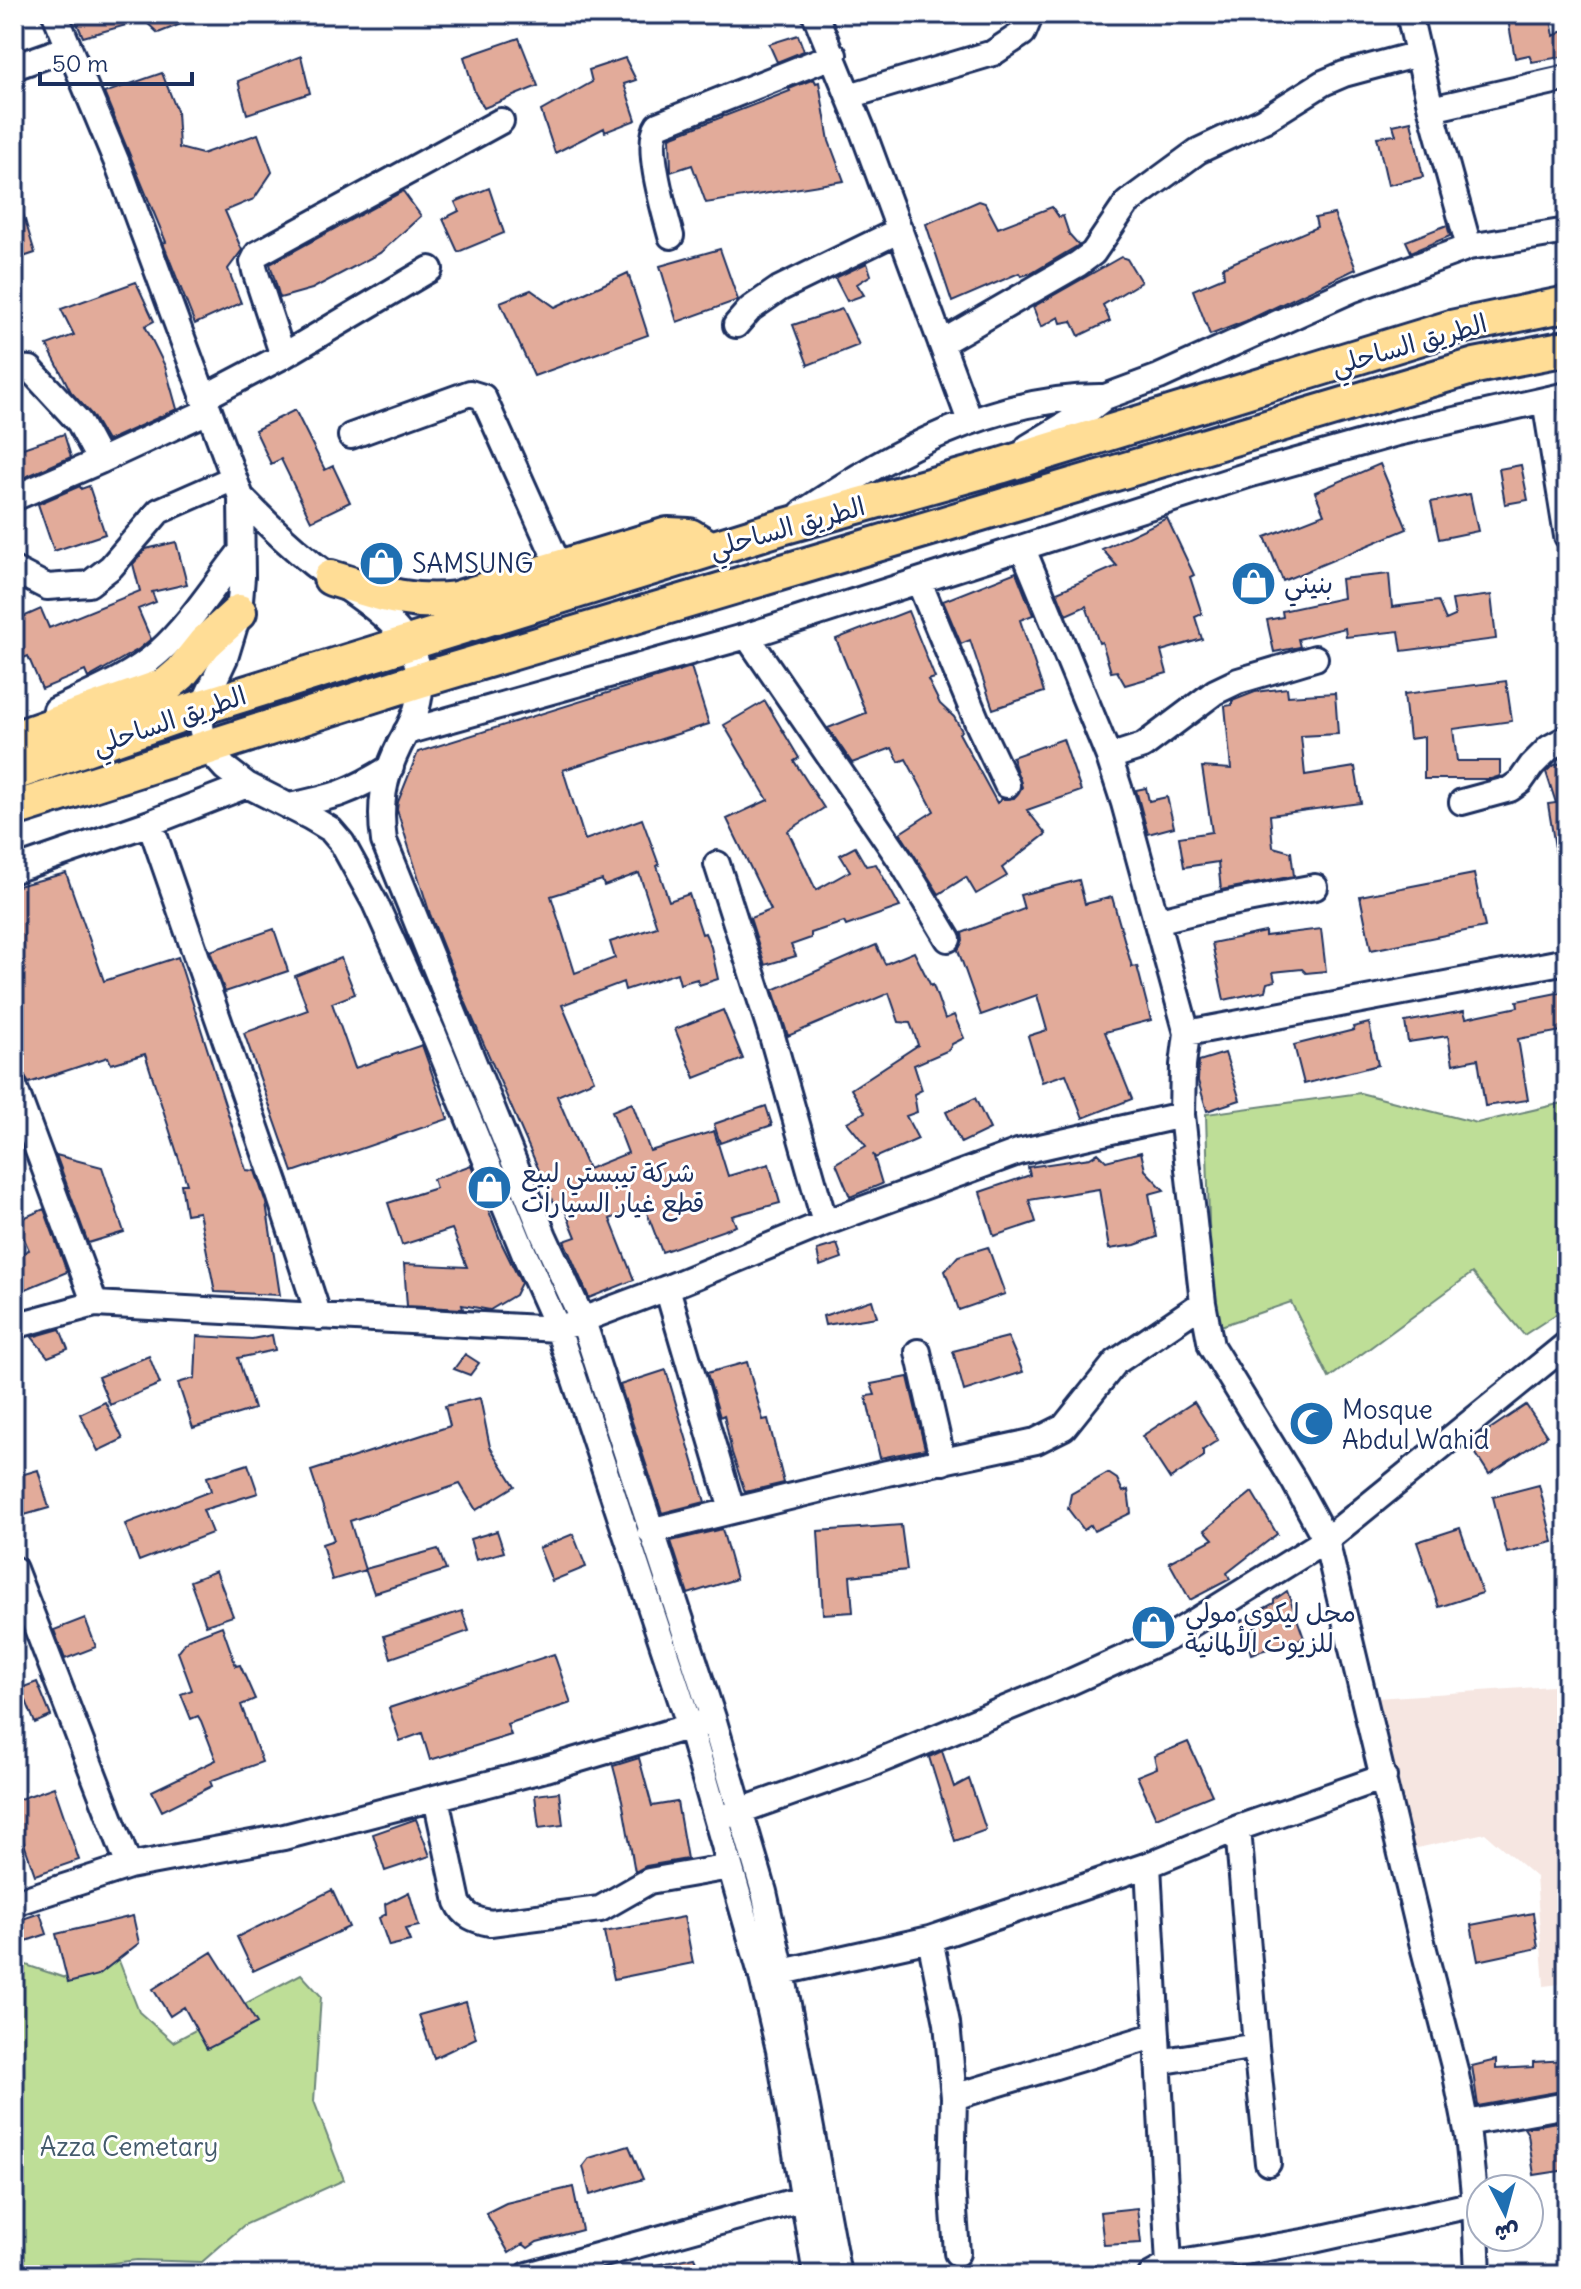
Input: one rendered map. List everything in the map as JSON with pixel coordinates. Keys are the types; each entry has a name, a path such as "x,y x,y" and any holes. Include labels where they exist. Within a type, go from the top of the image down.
{"highway":[{"name":"الطريق الساحلي","path":"14,773 202,707 782,527 1000,466 1451,328 1567,304"},
{"name":"الطريق الساحلي","path":"14,809 420,680 1475,366 1567,348"},
{"path":"1475,366 1542,373 1567,370"},
{"path":"331,578 406,601 431,602 456,599 668,535 689,536 711,549"},
{"path":"14,738 167,685 205,643 239,612"}],"street":[{"path":"55,14 120,170 238,487 242,550 239,612 225,658 202,707 201,727 206,747 225,768 247,785 330,829 342,843 375,903 435,1037 558,1329 690,1727 762,1977 813,2196 838,2275"},
{"path":"815,14 834,55 970,421"},
{"path":"849,96 993,53 1023,33 1031,14"},
{"path":"1409,14 1469,247"},
{"path":"14,67 68,48"},
{"path":"941,343 1093,253 1127,203 1198,151 1264,120 1323,83 1344,74 1418,54"},
{"path":"671,236 653,148 653,131 658,125 834,55"},
{"path":"1431,109 1567,78"},
{"path":"283,356 255,271 253,262 257,254 501,121"},
{"path":"736,325 750,309 779,289 900,230"},
{"path":"1000,466 1105,397 1159,377 1351,290 1469,247 1567,231"},
{"path":"14,498 100,461 206,404 430,269"},
{"path":"14,368 30,369 79,422 100,461"},
{"path":"351,436 470,393 483,397 559,566"},
{"path":"782,527 884,462 970,421 1076,396 1105,397"},
{"path":"406,732 747,636 1280,466 1397,433 1556,398 1567,536"},
{"path":"14,570 47,587 89,584 111,567 159,511 238,487"},
{"path":"238,487 275,532 395,625 417,661 420,680 417,707 382,791 380,816 384,841 544,1236 583,1321 742,1812 782,1972 805,2083 816,2275"},
{"path":"1023,549 1109,757 1187,1033 1182,1115 1203,1303 1211,1346 1326,1540 1466,2123 1472,2173"},
{"path":"14,738 50,713 115,681 157,654 183,626 242,550"},
{"path":"919,582 1007,785"},
{"path":"747,636 903,864 948,939"},
{"path":"1109,757 1143,746 1215,692 1238,681 1315,658"},
{"path":"1462,802 1510,789 1520,782 1549,748 1567,738"},
{"path":"289,806 351,791 391,767"},
{"path":"14,870 150,823 247,785"},
{"path":"150,823 319,1317"},
{"path":"717,864 770,1029 825,1223"},
{"path":"1156,921 1315,887"},
{"path":"1187,1033 1567,961"},
{"path":"14,1086 21,1127 95,1304"},
{"path":"14,1326 95,1304 558,1329 825,1223 1018,1152 1182,1115"},
{"path":"667,1288 732,1510"},
{"path":"650,1531 1036,1441 1064,1427 1116,1362 1203,1303"},
{"path":"716,1818 742,1812 895,1754 1066,1684 1170,1637 1326,1540 1567,1344"},
{"path":"918,1352 943,1462"},
{"path":"14,1569 129,1866"},
{"path":"14,1903 129,1866 284,1837 436,1798 713,1718"},
{"path":"782,1972 930,1939 1148,1865 1238,1828 1384,1777"},
{"path":"436,1798 458,1902 462,1910 477,1920 490,1923 600,1909 649,1881 730,1867"},
{"path":"1238,1828 1268,2163"},
{"path":"1148,1865 1158,2062 1160,2270 1465,2206"},
{"path":"930,1939 947,2023 954,2097 952,2183 957,2253"},
{"path":"954,2097 1157,2035"},
{"path":"1158,2062 1256,2046"},
{"path":"1466,2123 1567,2105"},
{"path":"528,2275 813,2196"},
{"path":"1477,2253 1478,2275"}],"shaded area":[{"path":"1567,1685 1567,1983 1544,1986 1536,1877 1485,1833 1404,1851 1376,1698"}],"green space":[{"path":"1360,1093 1477,1123 1567,1102 1567,1307 1524,1335 1472,1273 1329,1378 1291,1302 1212,1329 1206,1114"},
{"name":"Azza Cemetary","path":"114,1948 139,2012 173,2042 301,1974 321,1996 314,2101 344,2180 244,2225 202,2262 137,2260 14,2275 14,1961 65,1978"}],"building":[{"path":"73,14 204,15 158,33 144,20 83,37"},
{"path":"1507,14 1550,14 1554,36 1567,29 1567,56 1532,62 1529,55 1515,58"},
{"path":"798,35 804,51 777,62 769,44"},
{"path":"519,38 538,86 484,108 475,93 464,57"},
{"path":"301,56 310,93 247,114 238,81"},
{"path":"625,58 636,80 624,84 636,120 605,132 604,128 555,153 541,111 592,82 589,70"},
{"path":"162,73 177,111 179,148 202,154 258,134 272,172 254,199 225,211 242,250 228,269 241,303 195,324 163,243 166,242 104,93"},
{"path":"814,79 816,83 819,82 829,141 844,181 706,203 692,165 671,172 670,137"},
{"path":"1411,121 1423,177 1388,185 1377,137 1396,135 1393,125"},
{"path":"489,188 504,233 458,252 443,219 459,211 455,202"},
{"path":"403,191 421,216 380,253 312,289 280,298 270,264"},
{"path":"18,197 35,253 14,260 14,198"},
{"path":"979,201 985,203 998,228 1052,207 1059,217 1063,216 1069,234 1079,245 1032,273 1021,276 1019,273 952,302 926,224"},
{"path":"1334,214 1356,269 1210,335 1193,290 1224,277 1223,267 1317,227 1315,218"},
{"path":"1447,225 1450,236 1411,252 1406,241"},
{"path":"720,249 738,300 677,322 660,266"},
{"path":"1121,257 1127,259 1141,282 1103,305 1110,321 1079,336 1072,321 1061,323 1059,317 1041,327 1033,307"},
{"path":"867,263 871,275 857,284 864,295 847,301 835,278"},
{"path":"628,273 648,335 534,376 500,302 531,290 555,307"},
{"path":"136,282 154,321 145,326 165,366 177,409 107,441 92,415 71,392 47,345 74,335 61,309"},
{"path":"842,309 859,345 808,365 793,325"},
{"path":"295,410 325,470 333,466 350,502 311,521 281,459 271,464 255,430"},
{"path":"64,434 71,457 14,482 14,451"},
{"path":"1380,464 1407,529 1283,581 1265,537 1324,514 1315,492"},
{"path":"1521,465 1528,500 1505,504 1499,469"},
{"path":"80,486 81,489 89,486 105,534 54,551 38,504"},
{"path":"1470,494 1478,531 1439,539 1431,502"},
{"path":"1167,518 1194,575 1190,577 1202,614 1195,617 1202,639 1161,651 1167,673 1125,685 1117,671 1111,672 1086,606 1066,615 1057,592 1117,566 1102,549"},
{"path":"176,542 187,584 152,592 156,602 138,609 151,639 139,649 88,678 85,671 42,689 28,656 14,662 14,621 41,609 49,628 140,591 133,564 146,549"},
{"path":"1016,572 1033,615 1020,620 1044,692 993,709 970,640 961,644 943,601"},
{"path":"1389,574 1392,607 1438,601 1446,620 1455,616 1452,600 1491,595 1496,639 1402,651 1399,631 1346,637 1345,628 1298,639 1300,647 1274,652 1267,620 1283,617 1282,611 1343,598 1341,579"},
{"path":"908,611 935,678 928,680 940,704 954,717 962,731 959,733 997,803 1002,799 1014,798 1022,787 1012,757 1063,739 1081,791 1027,810 1046,834 1002,868 1007,876 976,894 966,877 939,894 900,833 934,811 906,759 899,762 892,748 852,763 828,728 866,713 836,639"},
{"path":"691,667 709,724 563,770 585,840 642,819 669,901 689,894 702,934 705,933 711,947 718,979 699,985 697,979 680,984 677,973 625,990 623,982 562,1005 594,1080 557,1096 588,1169 628,1153 612,1111 632,1103 650,1151 714,1131 728,1176 769,1164 780,1203 732,1216 736,1226 662,1252 644,1205 610,1219 634,1280 589,1298 564,1241 576,1237 565,1210 560,1210 552,1200 465,1001 430,914 397,810 418,752","holes":["639,873 657,927 610,942 615,958 575,973 551,896 602,880 604,886"]},
{"path":"1506,681 1512,721 1453,729 1457,761 1500,761 1500,776 1491,779 1424,779 1424,737 1409,739 1404,694"},
{"path":"1287,688 1288,696 1335,693 1338,734 1301,736 1305,775 1355,767 1361,803 1270,815 1273,847 1291,852 1294,876 1221,890 1218,862 1184,867 1179,837 1212,832 1202,767 1231,769 1225,706 1255,692"},
{"path":"765,701 799,758 794,761 824,808 788,831 816,890 850,871 840,855 855,847 866,866 876,864 900,907 846,926 844,922 811,933 811,938 791,945 796,956 765,965 750,918 771,910 727,819 768,800 724,725"},
{"path":"1567,761 1567,865 1558,866 1548,804 1556,803 1546,772 1552,766"},
{"path":"1146,788 1149,801 1167,797 1174,827 1148,834 1136,790"},
{"path":"66,873 104,981 178,957 246,1170 255,1171 266,1203 280,1295 215,1292 199,1212 186,1214 181,1184 187,1184 145,1054 111,1064 108,1057 29,1083 22,1073 14,1051 14,887"},
{"path":"1474,874 1485,927 1371,950 1360,896"},
{"path":"1079,880 1085,904 1112,897 1132,967 1137,966 1151,1020 1105,1032 1132,1099 1083,1118 1066,1074 1042,1082 1028,1036 1047,1030 1037,995 981,1015 958,950 963,940 962,933 1024,909 1020,895"},
{"path":"274,929 288,971 225,992 210,951"},
{"path":"1321,929 1326,971 1306,973 1302,969 1273,972 1275,981 1267,983 1265,991 1224,1000 1212,943 1265,932 1265,936"},
{"path":"876,945 885,964 914,952 933,985 945,1019 954,1015 964,1038 952,1044 949,1050 914,1065 922,1090 914,1094 917,1112 906,1116 918,1139 875,1158 873,1154 882,1184 850,1197 836,1163 866,1146 847,1122 865,1112 851,1089 918,1045 914,1033 910,1023 899,1022 889,993 788,1036 773,990"},
{"path":"341,958 355,994 332,1003 355,1068 422,1045 448,1119 293,1172 244,1033 308,1010 295,976"},
{"path":"1567,991 1567,1030 1518,1039 1528,1100 1485,1106 1478,1059 1453,1064 1448,1036 1408,1042 1405,1022 1464,1011 1466,1018 1518,1007 1517,1001"},
{"path":"723,1010 743,1059 695,1078 675,1029"},
{"path":"1369,1023 1378,1065 1304,1084 1294,1045 1354,1030 1353,1027"},
{"path":"1225,1053 1240,1100 1207,1111 1198,1081 1199,1061"},
{"path":"975,1098 990,1129 961,1143 946,1112"},
{"path":"766,1106 772,1125 720,1143 714,1124"},
{"path":"1141,1152 1145,1170 1164,1190 1149,1194 1157,1237 1135,1245 1109,1249 1099,1189 1029,1200 1036,1222 994,1236 980,1192 1030,1175 1028,1167 1090,1158 1098,1153 1106,1161"},
{"path":"56,1155 102,1167 124,1232 88,1243"},
{"path":"471,1165 501,1242 521,1283 515,1295 490,1310 462,1305 463,1309 407,1306 404,1264 467,1267 452,1229 402,1245 388,1203 436,1188 433,1179"},
{"path":"44,1209 67,1272 14,1294 14,1257 29,1250 16,1221"},
{"path":"837,1244 842,1258 820,1266 817,1250"},
{"path":"988,1247 1005,1294 959,1310 945,1271 958,1256"},
{"path":"872,1300 877,1317 825,1325 823,1316"},
{"path":"60,1329 68,1349 48,1357 32,1337"},
{"path":"272,1335 275,1350 238,1358 254,1409 193,1428 178,1383 195,1378 197,1336 252,1339"},
{"path":"1008,1337 1023,1372 964,1391 953,1351"},
{"path":"465,1354 479,1363 470,1375 454,1369"},
{"path":"149,1356 160,1384 110,1405 98,1377"},
{"path":"747,1362 763,1420 768,1419 784,1483 745,1492 724,1415 720,1417 707,1373"},
{"path":"666,1370 705,1502 662,1513 620,1385"},
{"path":"908,1377 925,1449 880,1458 866,1396 875,1395 871,1384"},
{"path":"480,1398 490,1447 515,1486 476,1510 460,1484 350,1521 365,1570 332,1580 322,1544 334,1540 311,1471 450,1426 445,1406"},
{"path":"105,1402 123,1439 98,1451 80,1414"},
{"path":"1194,1402 1218,1440 1203,1450 1203,1457 1170,1479 1142,1436"},
{"path":"1526,1405 1547,1436 1489,1474 1469,1443"},
{"path":"248,1464 258,1493 203,1510 212,1533 139,1561 125,1524 211,1491 207,1477"},
{"path":"38,1470 49,1508 14,1518 14,1477"},
{"path":"1108,1473 1117,1479 1123,1492 1128,1490 1131,1513 1094,1531 1091,1525 1084,1530 1068,1509 1071,1494"},
{"path":"1539,1485 1553,1542 1507,1553 1493,1497"},
{"path":"1252,1492 1277,1534 1227,1573 1230,1579 1190,1600 1169,1562 1213,1539 1205,1530"},
{"path":"901,1525 907,1570 850,1576 853,1612 823,1614 818,1531"},
{"path":"1460,1528 1482,1593 1439,1607 1417,1542"},
{"path":"722,1529 736,1579 688,1594 671,1541"},
{"path":"497,1531 504,1552 476,1560 470,1539"},
{"path":"573,1534 586,1567 552,1581 539,1548"},
{"path":"438,1549 446,1570 374,1593 365,1569"},
{"path":"216,1571 233,1616 206,1625 190,1581"},
{"path":"1287,1591 1304,1638 1251,1654 1241,1621 1274,1603"},
{"path":"462,1611 469,1631 391,1658 384,1636"},
{"path":"85,1618 96,1647 65,1659 54,1630"},
{"path":"222,1626 236,1666 240,1665 255,1699 241,1705 262,1762 210,1781 212,1786 162,1811 152,1791 216,1760 201,1721 198,1716 191,1719 181,1694 192,1690 178,1652 188,1639"},
{"path":"554,1654 571,1703 507,1724 511,1735 430,1760 422,1733 400,1741 389,1708"},
{"path":"37,1682 51,1716 35,1723 21,1688"},
{"path":"1188,1742 1212,1795 1156,1818 1137,1776 1157,1768 1154,1756"},
{"path":"942,1751 954,1787 969,1779 986,1830 955,1841 929,1757"},
{"path":"639,1758 652,1806 677,1802 687,1859 646,1866 635,1872 613,1766"},
{"path":"54,1787 79,1860 35,1875 14,1815 14,1801"},
{"path":"559,1792 563,1825 539,1828 535,1795"},
{"path":"416,1819 430,1856 385,1871 373,1834"},
{"path":"332,1890 349,1927 253,1971 237,1937"},
{"path":"409,1892 419,1926 405,1929 410,1941 389,1946 379,1918 386,1914 385,1904"},
{"path":"40,1913 47,1934 14,1945 14,1922"},
{"path":"1533,1913 1538,1948 1478,1961 1471,1925"},
{"path":"133,1916 139,1943 98,1975 68,1983 56,1934"},
{"path":"684,1917 693,1963 614,1979 604,1932"},
{"path":"212,1952 257,2023 207,2049 184,2007 170,2016 153,1989"},
{"path":"466,2002 476,2038 434,2058 419,2015"},
{"path":"1496,2060 1496,2069 1533,2067 1533,2062 1567,2060 1567,2090 1478,2106 1472,2066"},
{"path":"1567,2120 1567,2170 1534,2173 1528,2134 1524,2128"},
{"path":"629,2146 643,2179 590,2195 583,2166 589,2158"},
{"path":"573,2187 582,2230 537,2242 528,2248 523,2244 509,2253 486,2213 506,2203"},
{"path":"1137,2208 1141,2243 1104,2245 1100,2212"},
{"path":"695,2257 703,2275 646,2275 646,2267"}],"place":[{"name":"SAMSUNG","path":"381,563"},
{"name":"بنيني","path":"1253,583"},
{"name":"شركة تيبستي لبيع قطع غيار السيارات","path":"490,1187"},
{"name":"Mosque Abdul Wahid","path":"1311,1424"},
{"name":"محل ليكوي مولي للزيوت الألمانية","path":"1154,1627"}]}
